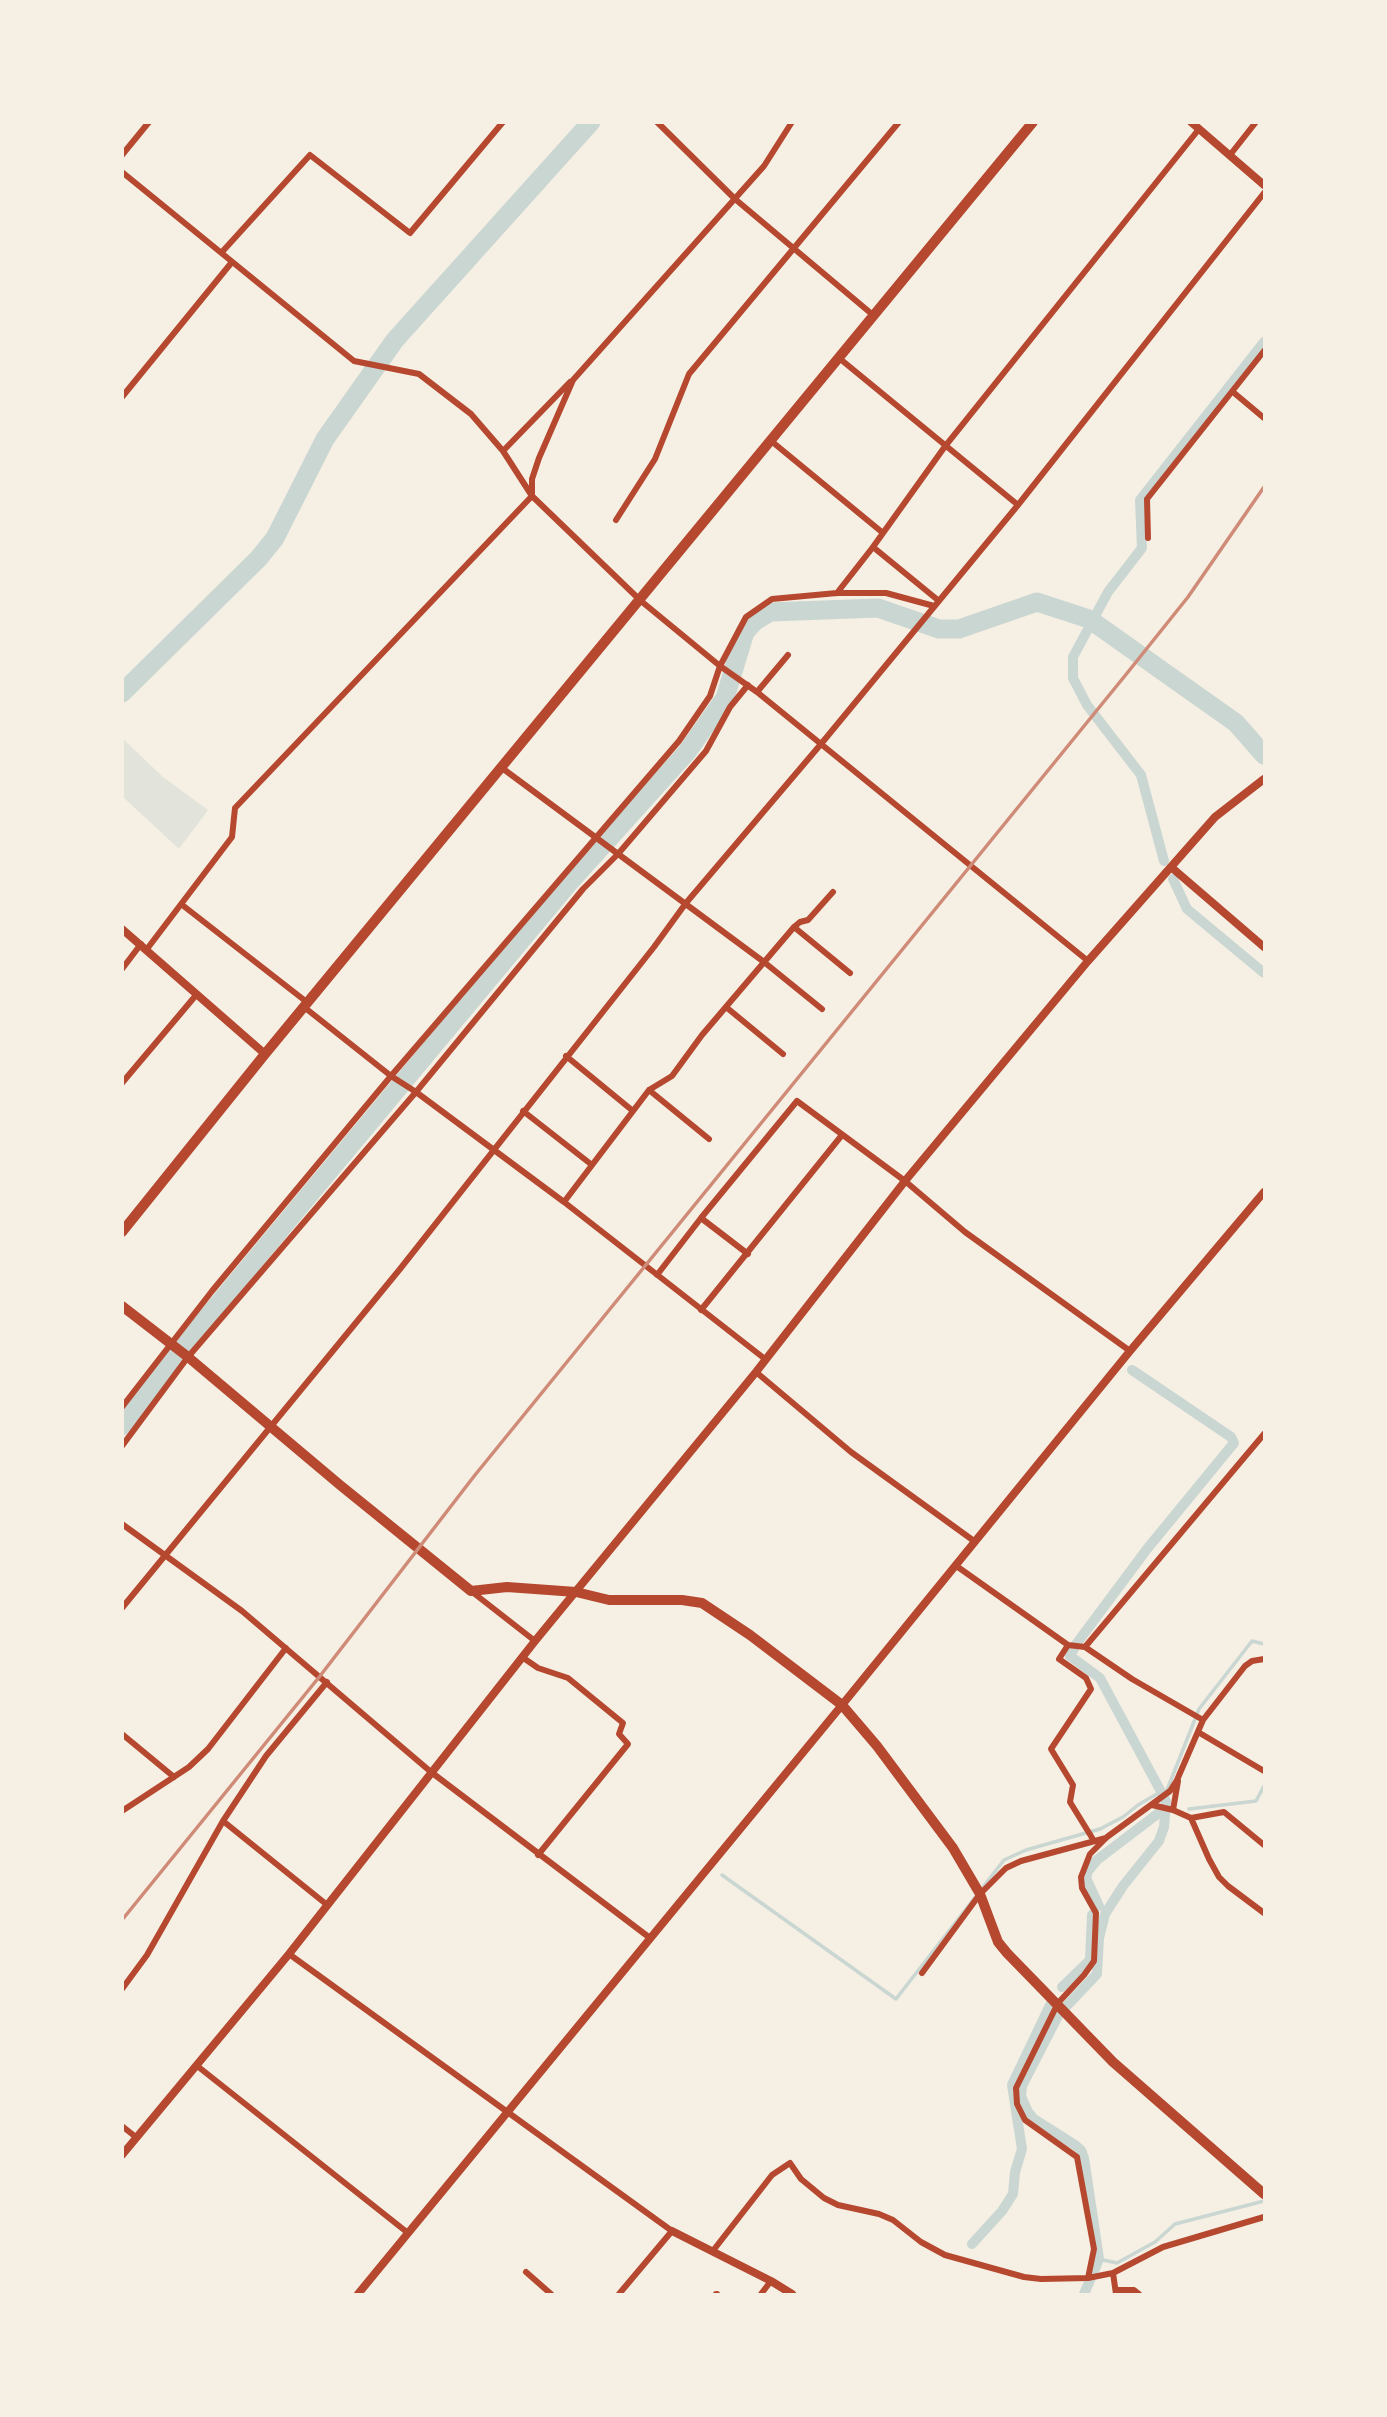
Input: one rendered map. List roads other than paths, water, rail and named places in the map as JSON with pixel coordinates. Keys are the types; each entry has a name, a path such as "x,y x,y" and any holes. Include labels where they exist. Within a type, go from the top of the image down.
{"main road":[{"path":"122,1232 265,1054 1033,122"},
{"path":"122,1306 187,1356 471,1591 507,1587 576,1592 608,1600 682,1600 702,1603 750,1635 842,1706 877,1746 953,1848 980,1894 998,1942 1113,2062 1265,2194"}],"street":[{"path":"122,155 149,122"},
{"path":"222,252 310,155 410,233 503,122"},
{"path":"657,122 735,199 873,315"},
{"path":"503,451 573,380 764,166 792,122"},
{"path":"616,520 655,459 689,374 796,250 899,122"},
{"path":"1191,122 1265,185"},
{"path":"1230,155 1256,122"},
{"path":"837,593 946,445 1199,129"},
{"path":"122,172 354,361 419,374 435,384 471,414 503,451 532,496 640,601 757,692 1088,961"},
{"path":"122,1608 494,1151 686,903 1018,505 1265,193"},
{"path":"122,397 232,262"},
{"path":"1148,538 1147,499 1265,351"},
{"path":"839,358 1018,505"},
{"path":"122,969 181,904 232,836 235,808 532,496 532,480 539,458 573,380"},
{"path":"1233,392 1265,418"},
{"path":"770,440 883,533"},
{"path":"873,547 937,604"},
{"path":"122,1407 170,1344 391,1076 679,741 709,696 746,617 772,599 837,593 886,593 937,604"},
{"path":"757,692 788,655"},
{"path":"122,1446 187,1356 416,1092 583,888 706,751 745,684"},
{"path":"502,768 686,903 822,1009"},
{"path":"122,2155 289,1954 522,1657 756,1373 905,1181 1088,961 1215,817 1265,779"},
{"path":"1171,867 1265,947"},
{"path":"564,1202 649,1090 672,1076 702,1035 794,927 808,920 833,892"},
{"path":"181,904 391,1076 564,1202 765,1359"},
{"path":"794,927 850,973"},
{"path":"122,929 265,1054"},
{"path":"122,1083 197,994"},
{"path":"726,1007 783,1054"},
{"path":"566,1056 633,1111"},
{"path":"649,1090 709,1139"},
{"path":"657,1275 797,1101 905,1181 965,1232 1130,1351"},
{"path":"523,1111 592,1165"},
{"path":"701,1310 842,1135"},
{"path":"358,2294 1130,1351 1265,1192"},
{"path":"701,1218 748,1254"},
{"path":"756,1373 851,1452 974,1541"},
{"path":"1085,1647 1265,1434"},
{"path":"122,1524 242,1611 431,1772 650,1938"},
{"path":"955,1565 1068,1645 1085,1647 1132,1679 1203,1720"},
{"path":"471,1591 535,1641"},
{"path":"1068,1645 1059,1659 1086,1678 1091,1689 1051,1749 1073,1785 1070,1802 1094,1841"},
{"path":"122,1811 189,1767 208,1749 286,1648"},
{"path":"522,1657 538,1668 568,1678 624,1723 619,1734 628,1744 538,1855"},
{"path":"1088,2278 1094,2249 1077,2157 1025,2120 1020,2112 1016,2094 1018,2082 1058,2003 1094,1961 1096,1913 1082,1888 1081,1877 1090,1854 1107,1837 1170,1791 1203,1720 1245,1666 1252,1661 1265,1659"},
{"path":"122,1989 147,1955 223,1821 266,1756 327,1682"},
{"path":"1198,1732 1265,1771"},
{"path":"122,1734 174,1777"},
{"path":"1172,1810 1179,1775"},
{"path":"1152,1805 1191,1818 1224,1812 1265,1845"},
{"path":"1191,1818 1219,1877 1263,1909"},
{"path":"223,1821 326,1904"},
{"path":"922,1973 980,1894 1006,1868 1021,1861 1107,1837"},
{"path":"289,1954 672,2231 792,2294"},
{"path":"196,2065 408,2233"},
{"path":"122,2126 137,2138"},
{"path":"712,2252 772,2175 790,2163 801,2179 824,2198 838,2205 879,2214 893,2220 921,2242 945,2255 1024,2277 1056,2280 1113,2273 1163,2247 1265,2217"},
{"path":"619,2294 672,2231"},
{"path":"526,2272 551,2294"},
{"path":"1113,2273 1116,2292 1134,2290 1139,2294"},
{"path":"761,2294 771,2281"},
{"path":"625,2288 632,2294"}],"waterway":[{"path":"122,693 259,558 275,538 325,439 395,340 591,122"},
{"path":"1164,861 1141,775 1087,705 1073,678 1073,657 1108,592 1142,548 1140,500 1264,342"},
{"path":"122,1426 205,1320 568,884 687,752 725,698 745,632 755,621 770,612 878,608 939,629 959,629 1037,602 1089,619 1236,723 1264,755"},
{"path":"1173,879 1187,909 1264,973"},
{"path":"1084,2294 1099,2259 1084,2158 1075,2145 1034,2119 1021,2096 1022,2086 1059,2014 1097,1974 1099,1938 1105,1914 1123,1886 1159,1841 1164,1827 1166,1801 1100,1678 1070,1656 1147,1549 1234,1443 1231,1437 1132,1370"},
{"path":"1167,1790 1199,1709 1252,1641 1264,1644"},
{"path":"1189,1809 1256,1801 1264,1786"},
{"path":"722,1875 896,1999 1004,1860 1026,1850 1100,1829 1162,1791"},
{"path":"1160,1812 1169,1811"},
{"path":"1099,1906 1086,1878 1088,1871 1097,1860 1160,1812"},
{"path":"1062,1987 1090,1960 1092,1915"},
{"path":"972,2244 1002,2211 1013,2194 1015,2172 1022,2149 1012,2085 1052,2001"},
{"path":"1099,2259 1117,2263 1155,2242 1175,2224 1264,2201"}],"railway":[{"path":"122,1920 320,1676 475,1475 1188,597 1264,487"}]}
